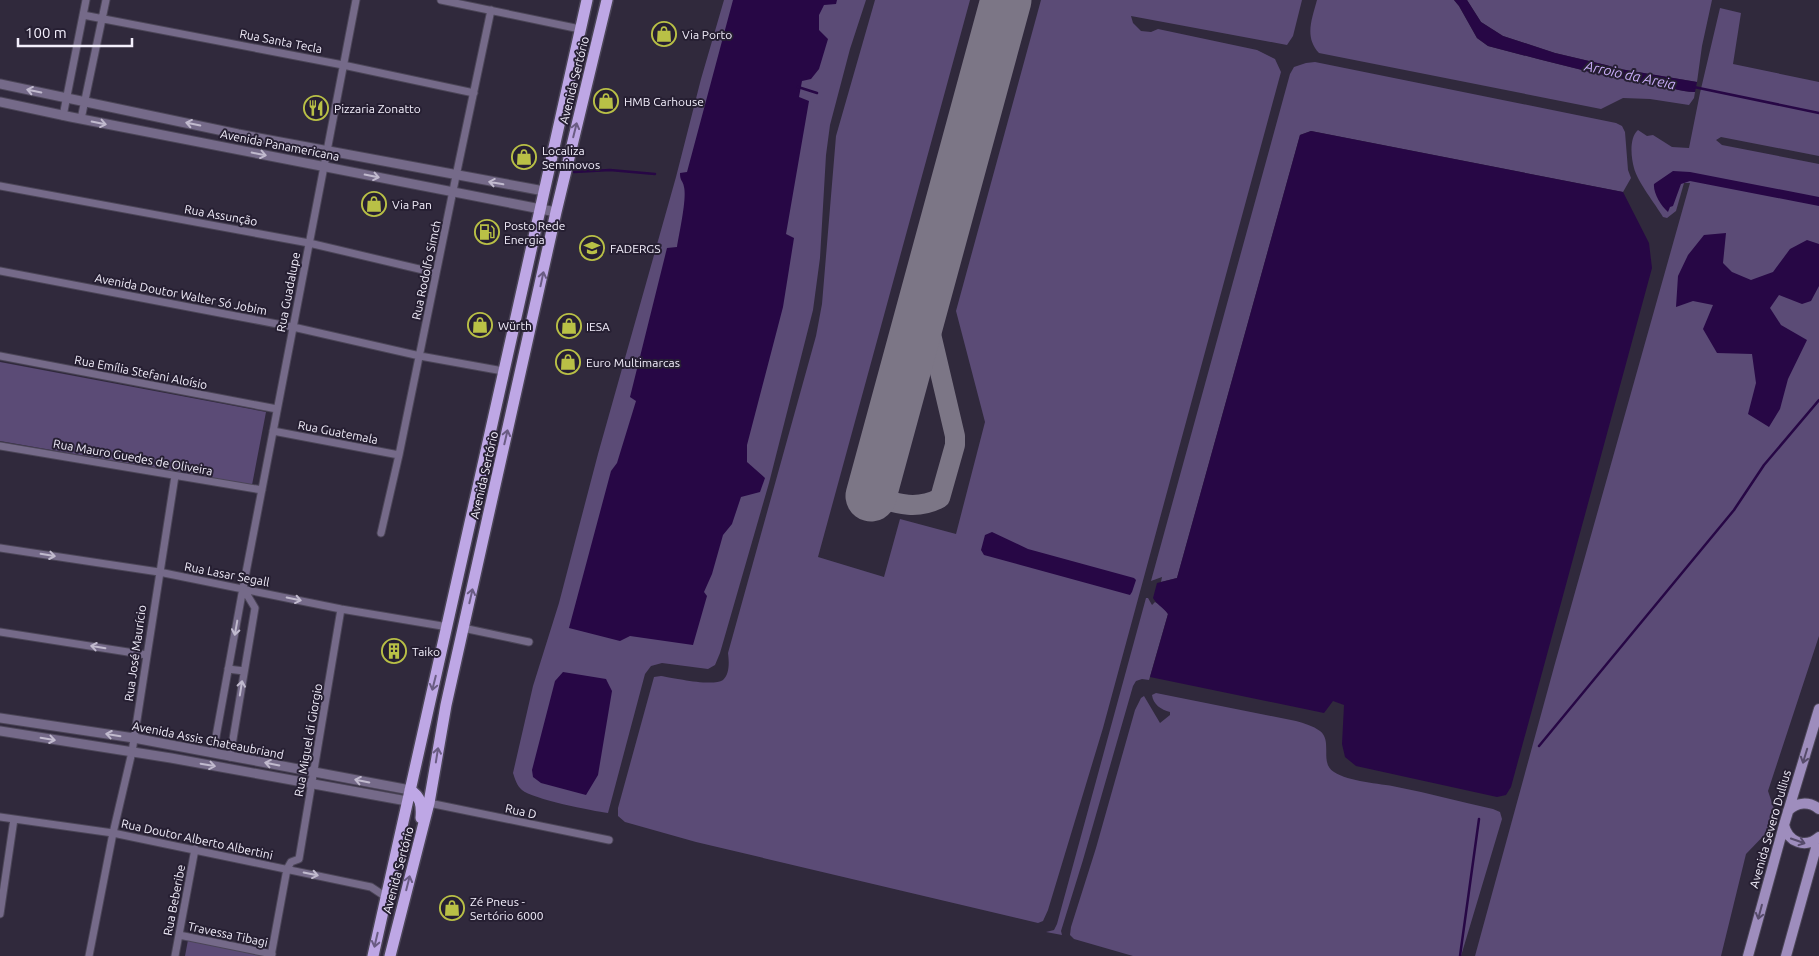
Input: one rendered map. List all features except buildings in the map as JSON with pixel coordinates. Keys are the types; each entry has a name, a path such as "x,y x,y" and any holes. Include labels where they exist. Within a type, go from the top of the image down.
{"main road":[{"name":"Avenida Sertório","path":"373,956 587,0"},
{"name":"Avenida Sertório","path":"390,956 429,803 440,732 463,628 556,212 607,0"},
{"name":"Avenida Severo Dullius","path":"1748,956 1784,825 1819,710"},
{"path":"409,796 418,796 421,805 416,852"},
{"path":"1788,812 1796,805 1802,803 1811,804 1819,810"},
{"path":"1784,825 1788,836 1797,842 1809,843 1819,838"},
{"path":"1786,956 1819,838"}],"street":[{"path":"63,116 86,0"},
{"path":"81,119 106,0"},
{"name":"Rua Guadalupe","path":"213,753 356,0"},
{"path":"441,0 580,29"},
{"name":"Rua Rodolfo Simch","path":"381,533 399,456 491,10"},
{"name":"Rua Santa Tecla","path":"83,15 344,65 474,93"},
{"name":"Avenida Panamericana","path":"0,84 327,151 544,191"},
{"name":"Avenida Panamericana","path":"0,102 63,116 556,212"},
{"name":"Rua Assunção","path":"0,186 309,243 436,273"},
{"name":"Avenida Doutor Walter Só Jobim","path":"0,271 293,327 420,356 503,371"},
{"name":"Rua Emília Stefani Aloísio","path":"0,356 277,409"},
{"name":"Rua Guatemala","path":"273,431 399,456"},
{"name":"Rua Mauro Guedes de Oliveira","path":"0,446 262,490"},
{"name":"Rua José Maurício","path":"89,956 113,834 132,752 175,476"},
{"name":"Rua Lasar Segall","path":"0,548 159,572 341,609 448,627"},
{"path":"230,756 255,607 243,588"},
{"name":"Rua Miguel di Giorgio","path":"287,869 291,862 299,859 341,609"},
{"path":"463,628 529,642"},
{"path":"0,632 146,655"},
{"path":"228,669 244,671"},
{"name":"Avenida Assis Chateaubriand","path":"0,718 134,738 314,772 409,796"},
{"path":"22,734 24,721"},
{"name":"Avenida Assis Chateaubriand","path":"0,731 312,783 409,796"},
{"path":"170,758 173,746"},
{"name":"Rua D","path":"429,803 609,840"},
{"name":"Rua Doutor Alberto Albertini","path":"0,817 113,834 195,849 371,887 386,897"},
{"path":"0,914 14,820"},
{"name":"Rua Beberibe","path":"175,956 195,849"},
{"path":"272,955 287,869"},
{"name":"Travessa Tibagi","path":"179,935 272,955"}],"shaded area":[{"path":"724,0 866,0 850,49 830,125 826,155 820,258 813,310 769,483 720,653 715,665 708,669 662,663 651,666 645,674 608,813 563,804 528,793 522,790 516,782 513,773 533,686 559,603 598,454"},
{"path":"875,0 970,0 818,557 884,577 900,519 956,534 985,422 956,311 1041,0 1302,0 1293,36 1287,45 1131,16 1133,23 1141,31 1151,32 1158,29 1257,50 1275,59 1281,72 1103,728 1048,910 1043,921 1038,923 696,842 625,822 618,816 618,808 654,677 661,676 711,683 723,680 728,671 728,653 816,336 822,304 836,136"},
{"path":"1317,0 1454,0 1477,38 1488,46 1591,72 1695,92 1694,98 1689,105 1650,99 1623,98 1601,109 1319,53 1314,47 1310,34 1311,21"},
{"path":"1467,0 1712,0 1702,46 1697,82 1620,69 1555,53 1503,36 1481,22"},
{"path":"1720,8 1741,13 1733,64 1819,82 1819,156 1721,137 1716,140 1722,145 1819,164 1819,636 1768,791 1776,815 1771,828 1746,854 1721,956 1475,956 1690,183 1684,183 1676,211 1667,218 1663,217 1636,173 1632,153 1633,138 1638,130 1647,136 1653,135 1672,147 1689,148"},
{"path":"1315,62 1616,123 1622,126 1625,132 1628,170 1631,178 1623,192 1311,131 1300,135 1177,578 1161,582 1162,577 1151,581 1290,74 1294,67"},
{"path":"0,362 266,412 252,485 0,441"},
{"path":"1146,598 1148,598 1152,605 1155,602 1163,607 1168,614 1149,680 1142,679 1136,681 1133,686 1061,931 1062,935 1046,932 1054,930 1057,924"},
{"path":"1156,693 1305,724 1317,729 1324,735 1327,763 1334,772 1340,775 1356,780 1421,792 1500,812 1502,819 1461,956 1133,956 1074,939 1070,935 1071,927 1096,848 1135,710 1144,696 1160,723 1170,715 1170,712 1161,708 1154,701 1152,695"},
{"path":"188,940 262,956 185,956"}],"water":[{"path":"733,0 837,0 836,4 824,5 819,15 819,30 828,39 819,69 811,79 802,81 799,97 809,101 786,234 794,238 783,307 747,445 747,462 765,478 760,492 741,497 732,524 723,535 712,574 704,592 707,596 693,645 630,636 620,641 569,628 611,471 617,463 636,401 630,397 667,248 677,247 685,192 680,173 687,172"},
{"path":"1454,0 1467,0 1481,22 1503,36 1555,53 1620,69 1697,82 1695,92 1591,72 1488,46 1477,38"},
{"path":"1311,131 1623,192 1649,243 1652,268 1511,787 1506,795 1497,797 1356,766 1345,757 1342,744 1344,705 1333,701 1324,713 1150,677 1168,614 1153,598 1157,583 1177,578 1300,135"},
{"path":"1673,171 1690,172 1819,197 1819,206 1690,181 1681,184 1673,206 1670,207 1668,212 1658,199 1654,184"},
{"path":"1726,233 1723,263 1732,272 1751,280 1773,272 1790,249 1807,240 1819,244 1819,286 1811,301 1802,304 1779,295 1770,308 1781,325 1807,340 1788,379 1780,409 1769,427 1748,414 1756,383 1752,354 1717,353 1703,329 1713,305 1693,301 1676,307 1678,276 1688,255 1704,235"},
{"path":"992,532 1028,549 1134,578 1136,580 1132,592 1130,595 984,555 981,550 985,535"},
{"path":"563,672 606,679 612,691 598,775 586,795 541,783 533,777 532,770 555,681"}],"waterway":[{"path":"798,87 817,93"},
{"name":"Arroio da Areia","path":"1694,87 1819,113"},
{"path":"574,172 610,170 655,174"},
{"path":"1539,746 1734,510 1764,465 1819,400"},
{"path":"1460,956 1479,819"}],"taxiway":[{"path":"871,496 897,503 914,505 931,502 940,498 955,445 955,436 927,317 927,298 946,220"}],"runway":[{"path":"871,496 1006,0"}],"place":[{"name":"Via Porto","path":"664,34"},
{"name":"HMB Carhouse","path":"606,101"},
{"name":"Pizzaria Zonatto","path":"316,108"},
{"name":"Localiza Seminovos","path":"524,157"},
{"name":"Via Pan","path":"374,204"},
{"name":"Posto Rede Energia","path":"487,232"},
{"name":"FADERGS","path":"592,248"},
{"name":"Würth","path":"480,325"},
{"name":"IESA","path":"569,326"},
{"name":"Euro Multimarcas","path":"568,362"},
{"name":"Taiko","path":"394,651"},
{"name":"Zé Pneus - Sertório 6000","path":"452,908"}]}
